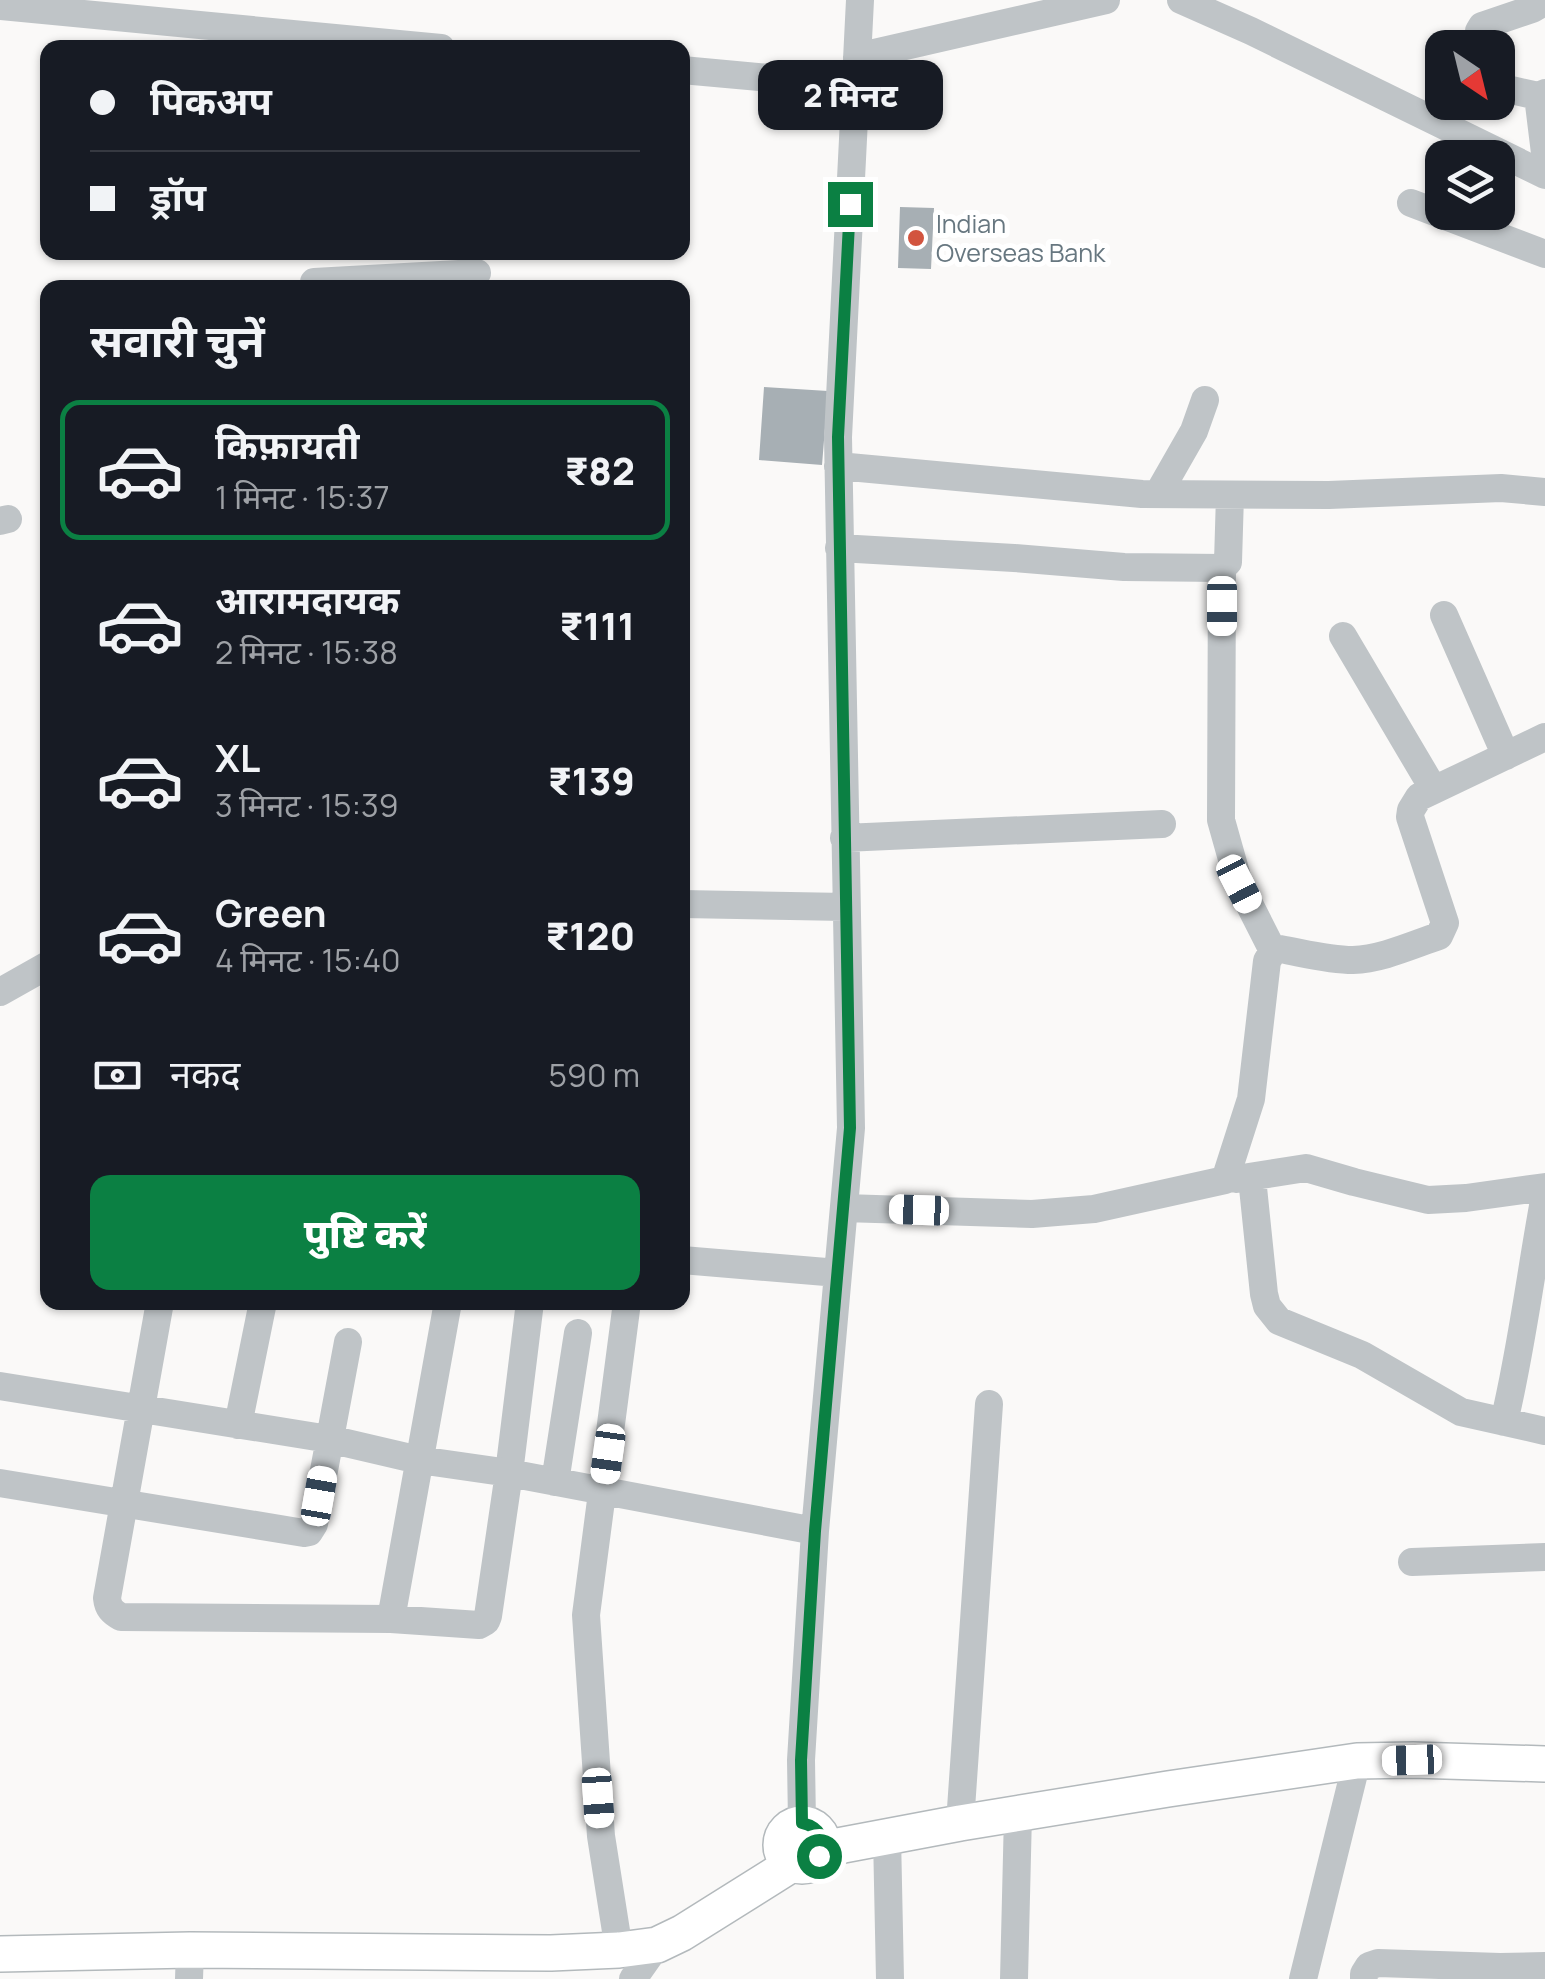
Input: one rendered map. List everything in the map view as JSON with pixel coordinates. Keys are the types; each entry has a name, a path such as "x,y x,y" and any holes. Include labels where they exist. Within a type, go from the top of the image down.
{"main road":[{"path":"0,1954 189,1964 552,1953 626,1964 682,1933 805,1845 887,1836 1356,1761 1545,1764"}],"street":[{"path":"805,1845 801,1760 815,1531 850,1128 838,437 860,0"},
{"path":"858,56 1106,0"},
{"path":"1181,0 1545,175"},
{"path":"1480,30 1532,9 1539,5 1539,0"},
{"path":"0,6 318,40"},
{"path":"690,71 856,86"},
{"path":"1515,90 1541,94 1545,153"},
{"path":"1411,203 1545,254"},
{"path":"373,280 479,271"},
{"path":"1158,494 1194,430 1205,400"},
{"path":"838,466 1158,494 1329,495 1502,488 1545,492"},
{"path":"1230,494 1228,562 1222,568 1221,820 1239,884 1273,951"},
{"path":"839,548 1124,567 1222,568"},
{"path":"1444,615 1506,756"},
{"path":"1343,636 1434,790"},
{"path":"1545,737 1419,797 1411,810 1445,923 1439,936 1374,958 1356,960 1273,951 1267,961 1239,1179 1267,1306 1279,1321 1362,1355 1461,1412 1545,1431"},
{"path":"844,838 1162,824"},
{"path":"690,904 846,907"},
{"path":"1,987 40,970"},
{"path":"844,1208 1032,1214 1094,1209 1297,1168 1428,1200 1545,1187"},
{"path":"1504,1422 1517,1368 1545,1195"},
{"path":"690,1261 838,1272"},
{"path":"158,1310 106,1598 108,1607 121,1617 391,1619 478,1625 486,1622 529,1310"},
{"path":"238,1425 261,1310"},
{"path":"391,1619 447,1310"},
{"path":"626,1310 586,1615 601,1836 626,1964"},
{"path":"555,1482 578,1334"},
{"path":"0,1483 309,1532 314,1524 348,1342"},
{"path":"0,1386 329,1439 419,1460 509,1473 815,1531"},
{"path":"960,1823 989,1404"},
{"path":"1412,1562 1545,1557"},
{"path":"1303,1979 1356,1761"},
{"path":"1014,1979 1018,1814"},
{"path":"887,1836 890,1979"},
{"path":"1364,1979 1370,1966 1378,1963 1500,1973 1545,1966"}],"building":[{"name":"Indian Overseas Bank","path":"900,207 934,208 931,269 898,268"},
{"path":"764,387 828,391 822,465 759,460"}],"place":[{"name":"Indian Overseas Bank","path":"916,238"}],"route":[{"path":"819,1856 822,1837 814,1827 802,1823 801,1760 815,1531 850,1128 838,437 850,204"}]}
